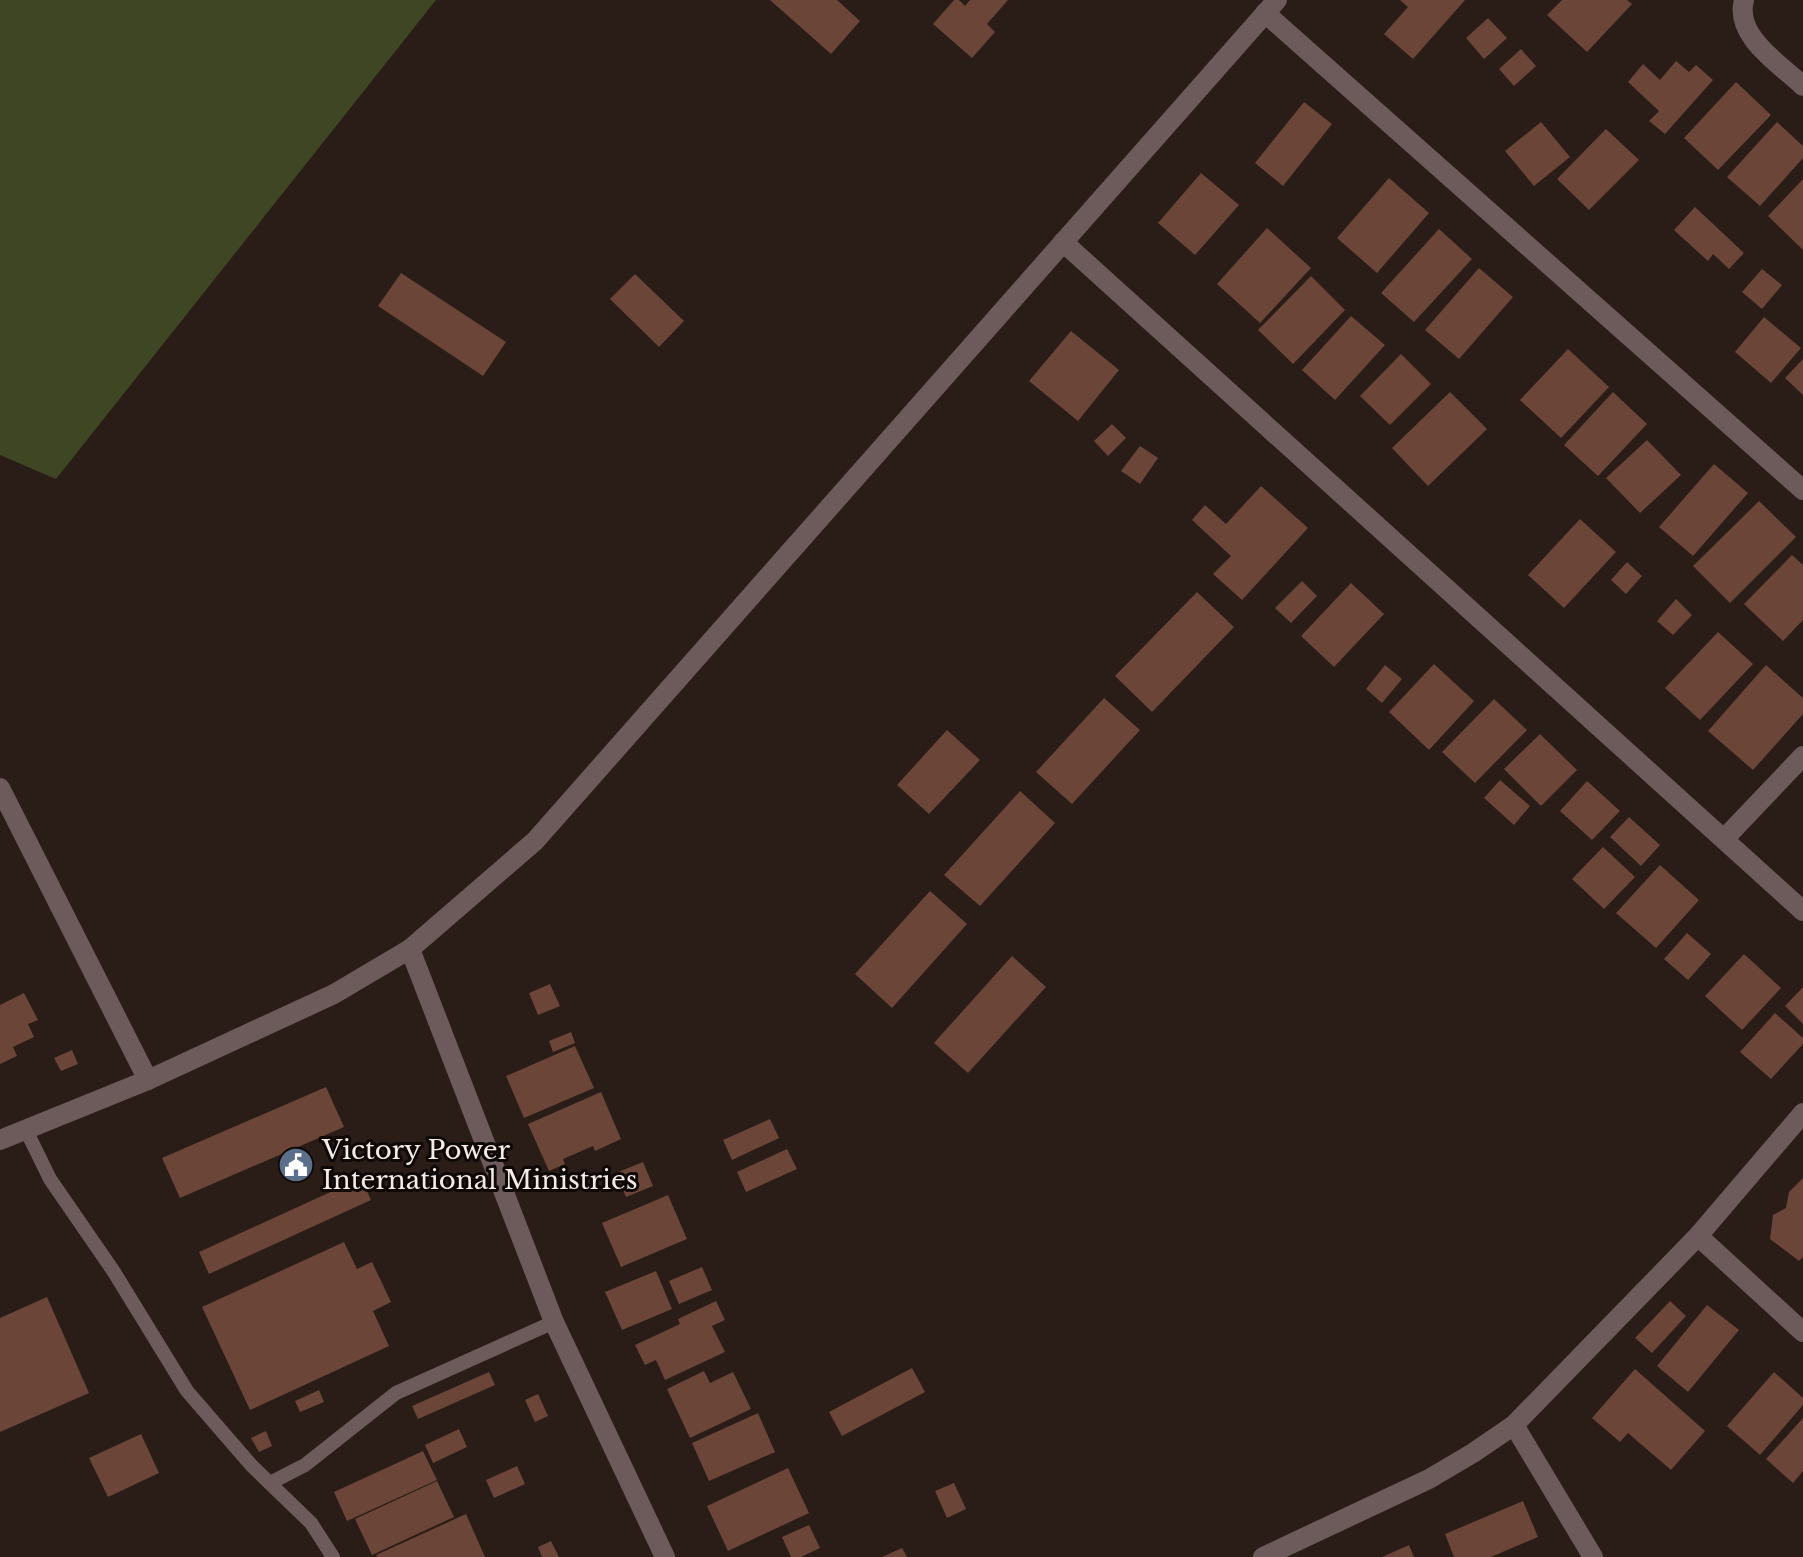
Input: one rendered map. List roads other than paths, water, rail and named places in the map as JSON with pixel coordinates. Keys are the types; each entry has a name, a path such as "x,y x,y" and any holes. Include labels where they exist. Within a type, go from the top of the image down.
{"street":[{"path":"1744,0 1743,24 1752,38 1803,86"},
{"path":"0,1140 148,1080 334,994 410,949 535,841 1271,7 1803,490"},
{"path":"1063,242 1803,911"},
{"path":"1724,839 1803,756"},
{"path":"0,788 148,1080"},
{"path":"410,949 554,1322 665,1557"},
{"path":"1271,1555 1429,1479 1514,1425 1698,1236 1803,1113"},
{"path":"1698,1236 1803,1332"},
{"path":"1514,1425 1593,1557"}],"lane":[{"path":"26,1130 50,1179 114,1272 187,1391 251,1465 311,1523 333,1557"},
{"path":"270,1483 305,1465 396,1393 554,1322"}],"place":[{"name":"Victory Power International Ministries","path":"296,1165"}]}
